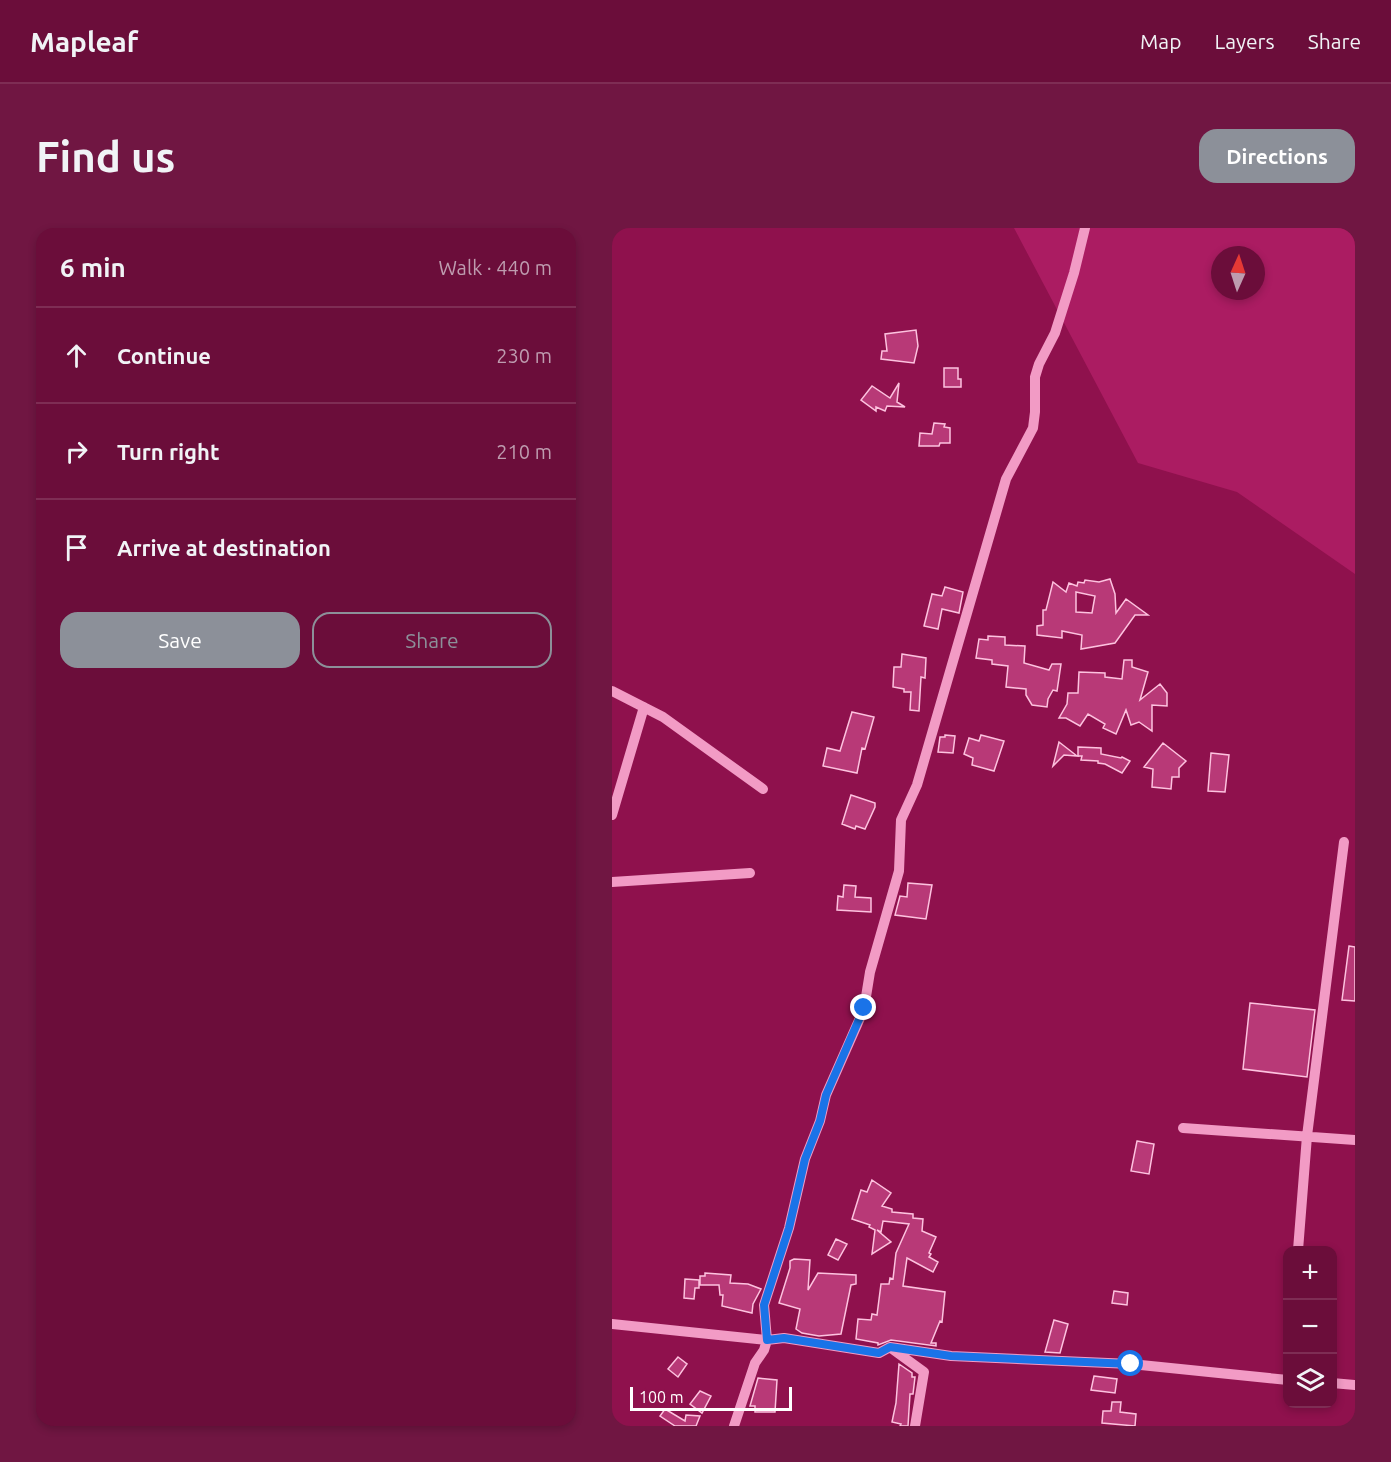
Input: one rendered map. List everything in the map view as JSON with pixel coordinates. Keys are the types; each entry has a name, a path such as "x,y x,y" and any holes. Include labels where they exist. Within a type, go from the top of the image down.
{"street":[{"path":"734,1426 755,1363 764,1350 767,1340 764,1305 789,1228 805,1159 820,1121 826,1095 864,1008 870,972 899,871 901,820 917,785 1006,479 1033,428 1035,377 1055,333 1074,273 1084,228"},
{"path":"613,692 663,717 763,789"},
{"path":"612,815 644,707"},
{"path":"1298,1246 1307,1136 1344,842"},
{"path":"612,882 750,873"},
{"path":"1182,1128 1355,1140"},
{"path":"612,1324 767,1340 784,1338 879,1353 890,1347 951,1356 1131,1364 1283,1380"},
{"path":"890,1347 924,1372 915,1426"},
{"path":"1337,1383 1355,1385"}],"shaded area":[{"path":"1014,228 1355,228 1355,574 1237,492 1138,463"}],"building":[{"path":"916,330 918,346 914,363 881,359 882,351 887,351 885,334"},
{"path":"944,368 958,368 961,387 944,387"},
{"path":"899,383 897,402 905,407 887,406 885,411 876,407 876,411 861,400 872,386 890,398"},
{"path":"934,423 945,424 944,427 950,428 950,443 940,443 939,446 919,446 920,433 932,434"},
{"path":"1110,579 1115,594 1116,613 1126,599 1148,615 1135,615 1115,643 1081,649 1082,635 1062,631 1062,638 1037,635 1037,626 1043,625 1043,610 1046,610 1053,582 1066,592 1069,583 1077,586 1078,582 1084,583 1085,580 1099,582","holes":["1076,592 1095,596 1092,613 1076,612"]},
{"path":"945,587 963,592 959,613 942,609 938,629 924,626 932,594 942,596"},
{"path":"988,636 1005,637 1005,645 1025,646 1024,663 1049,670 1052,664 1061,664 1057,691 1053,690 1047,707 1032,705 1026,695 1026,689 1006,687 1008,666 992,664 992,660 976,658 979,639 988,640"},
{"path":"902,654 926,658 925,678 921,677 919,711 910,710 911,692 904,692 904,689 893,687 894,667 901,667"},
{"path":"1124,660 1132,660 1132,667 1148,672 1140,700 1160,684 1167,693 1167,706 1152,705 1152,731 1139,722 1131,725 1126,710 1116,734 1103,728 1105,724 1088,714 1080,726 1066,718 1059,718 1067,704 1068,693 1078,693 1079,672 1105,673 1105,677 1122,679"},
{"path":"852,712 874,717 865,749 862,748 857,773 823,766 827,748 840,751"},
{"path":"945,735 955,736 953,753 938,752 940,737 945,737"},
{"path":"981,735 1004,741 994,771 972,765 973,758 964,754 969,738 979,741"},
{"path":"1059,742 1077,756 1064,755 1053,766"},
{"path":"1163,743 1186,761 1179,768 1179,777 1172,777 1171,789 1152,787 1153,769 1144,767"},
{"path":"1078,747 1101,748 1101,754 1122,757 1130,761 1122,773 1098,761 1081,760 1082,756 1078,756"},
{"path":"1211,753 1229,755 1225,792 1208,791"},
{"path":"851,795 875,803 865,829 856,826 855,829 842,824"},
{"path":"908,883 932,885 926,919 895,915 900,896 907,897"},
{"path":"844,885 856,886 855,897 871,898 871,912 837,910 838,896 843,897"},
{"path":"1349,946 1355,947 1355,1001 1342,1000"},
{"path":"1250,1003 1315,1010 1307,1077 1243,1069"},
{"path":"1137,1141 1154,1144 1149,1174 1131,1171"},
{"path":"872,1180 891,1193 882,1206 892,1209 892,1212 913,1214 913,1218 923,1219 922,1231 936,1237 929,1253 931,1254 929,1257 938,1262 933,1272 907,1258 903,1286 945,1292 942,1322 940,1321 931,1343 936,1343 936,1346 891,1340 878,1345 878,1343 856,1339 858,1319 871,1320 872,1314 877,1315 881,1284 889,1284 890,1278 893,1279 896,1253 909,1224 883,1221 881,1232 877,1230 891,1242 872,1254 875,1230 869,1227 870,1225 852,1219 861,1190 867,1192"},
{"path":"836,1239 847,1244 838,1260 828,1255"},
{"path":"810,1260 808,1290 818,1273 856,1275 856,1284 851,1285 841,1334 819,1336 802,1333 796,1329 800,1309 779,1303 790,1261"},
{"path":"705,1273 731,1275 730,1283 748,1284 761,1289 753,1304 752,1313 722,1306 723,1295 720,1295 719,1285 700,1285 700,1276 705,1276"},
{"path":"685,1279 699,1280 699,1288 695,1288 694,1299 684,1298"},
{"path":"1114,1291 1128,1293 1127,1305 1112,1303"},
{"path":"1054,1320 1068,1324 1060,1353 1045,1352"},
{"path":"678,1357 687,1364 678,1377 668,1369"},
{"path":"899,1364 912,1373 912,1377 915,1377 913,1394 910,1394 908,1426 900,1426 901,1424 892,1422"},
{"path":"1094,1376 1117,1379 1115,1393 1091,1390"},
{"path":"758,1378 777,1380 775,1412 755,1412 755,1406 750,1406"},
{"path":"700,1391 711,1396 702,1413 690,1404"},
{"path":"1112,1402 1121,1402 1120,1412 1136,1414 1135,1426 1102,1423 1103,1411 1111,1411"},
{"path":"665,1409 685,1421 686,1415 700,1416 696,1426 675,1426 660,1416"}],"route":[{"path":"864,1008 826,1095 820,1121 805,1159 789,1228 764,1305 767,1340 784,1338 879,1353 890,1347 951,1356 1131,1364"}]}
